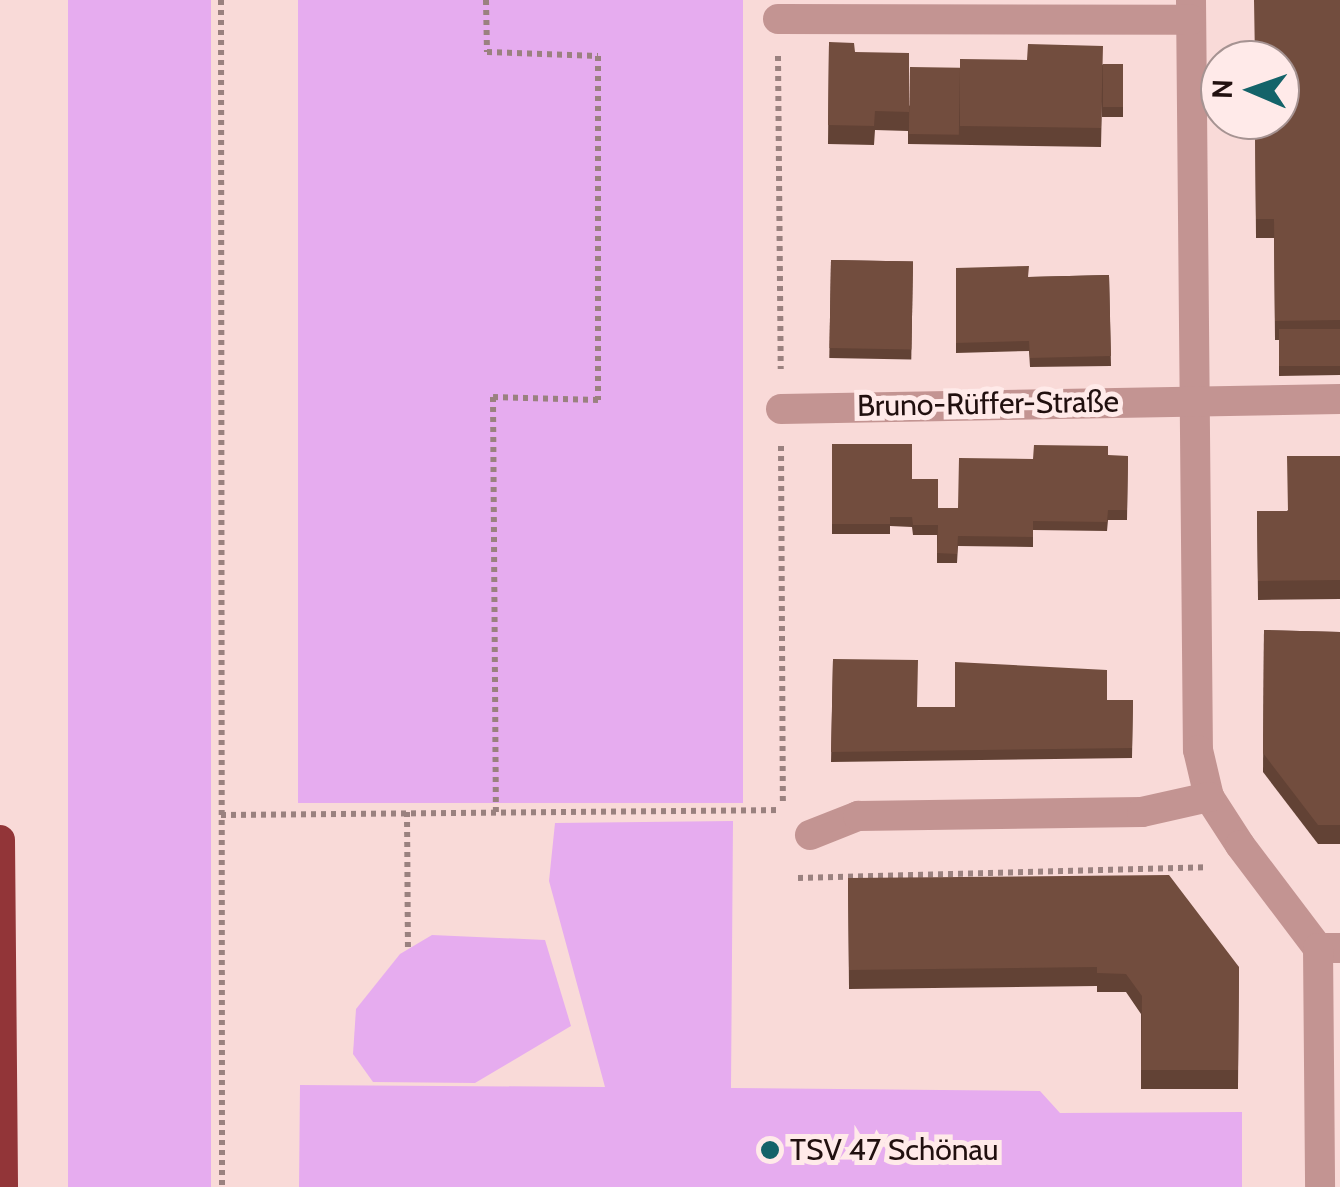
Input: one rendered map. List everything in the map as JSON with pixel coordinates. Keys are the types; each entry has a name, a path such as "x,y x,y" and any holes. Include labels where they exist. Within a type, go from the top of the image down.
{"highway":[{"path":"0,840 3,1187"}],"street":[{"path":"778,19 1191,10 1198,750 1209,798 1240,845 1329,948 1320,1187"},
{"name":"Bruno-Rüffer-Straße","path":"781,409 1340,399"},
{"path":"810,834 858,816 1142,812 1209,798"}],"path":[{"path":"221,0 222,1187"},
{"path":"486,0 486,52 598,56 598,400 493,397 496,812"},
{"path":"221,814 784,810"},
{"path":"407,812 408,949"},
{"path":"798,878 1198,872 1240,845"}],"shaded area":[{"path":"68,0 211,0 211,1187 68,1187"},
{"path":"298,0 743,0 743,803 298,803"},
{"name":"TSV 47 Schönau","path":"733,821 731,1088 1040,1091 1060,1113 1242,1112 1242,1187 299,1187 300,1085 605,1087 549,881 555,823"},
{"path":"432,935 545,940 571,1026 475,1083 373,1082 353,1054 356,1009 400,954"}],"building":[{"path":"1254,0 1340,0 1340,320 1275,321 1274,219 1256,219 1255,140 1300,140 1300,40 1255,40"},
{"path":"829,42 854,43 855,52 909,53 909,112 875,111 874,126 828,125"},
{"path":"1028,44 1103,46 1101,128 960,126 960,59 1027,60"},
{"path":"1103,64 1123,64 1123,107 1103,107"},
{"path":"910,67 960,68 959,135 909,134"},
{"path":"831,260 913,261 911,349 829,348"},
{"path":"1029,266 1028,277 1109,275 1111,356 1030,358 1029,341 956,343 956,268"},
{"path":"1279,329 1340,329 1340,366 1279,366"},
{"path":"832,444 912,444 912,479 938,479 938,508 958,508 959,458 1033,459 1034,445 1108,446 1108,455 1128,456 1127,510 1108,510 1107,522 1033,521 1033,537 958,536 957,554 937,553 938,525 913,525 912,517 890,517 890,524 832,524"},
{"path":"1287,456 1340,456 1340,580 1258,581 1257,511 1288,511"},
{"path":"1264,630 1340,632 1340,825 1318,825 1263,753"},
{"path":"833,659 918,660 917,707 955,707 955,662 1107,670 1107,700 1133,700 1132,748 831,752"},
{"path":"1169,875 1239,967 1238,1070 1141,1070 1142,996 1126,974 1097,973 1097,967 849,970 848,878"}],"place":[{"name":"TSV 47 Schönau","path":"770,1150"}]}
